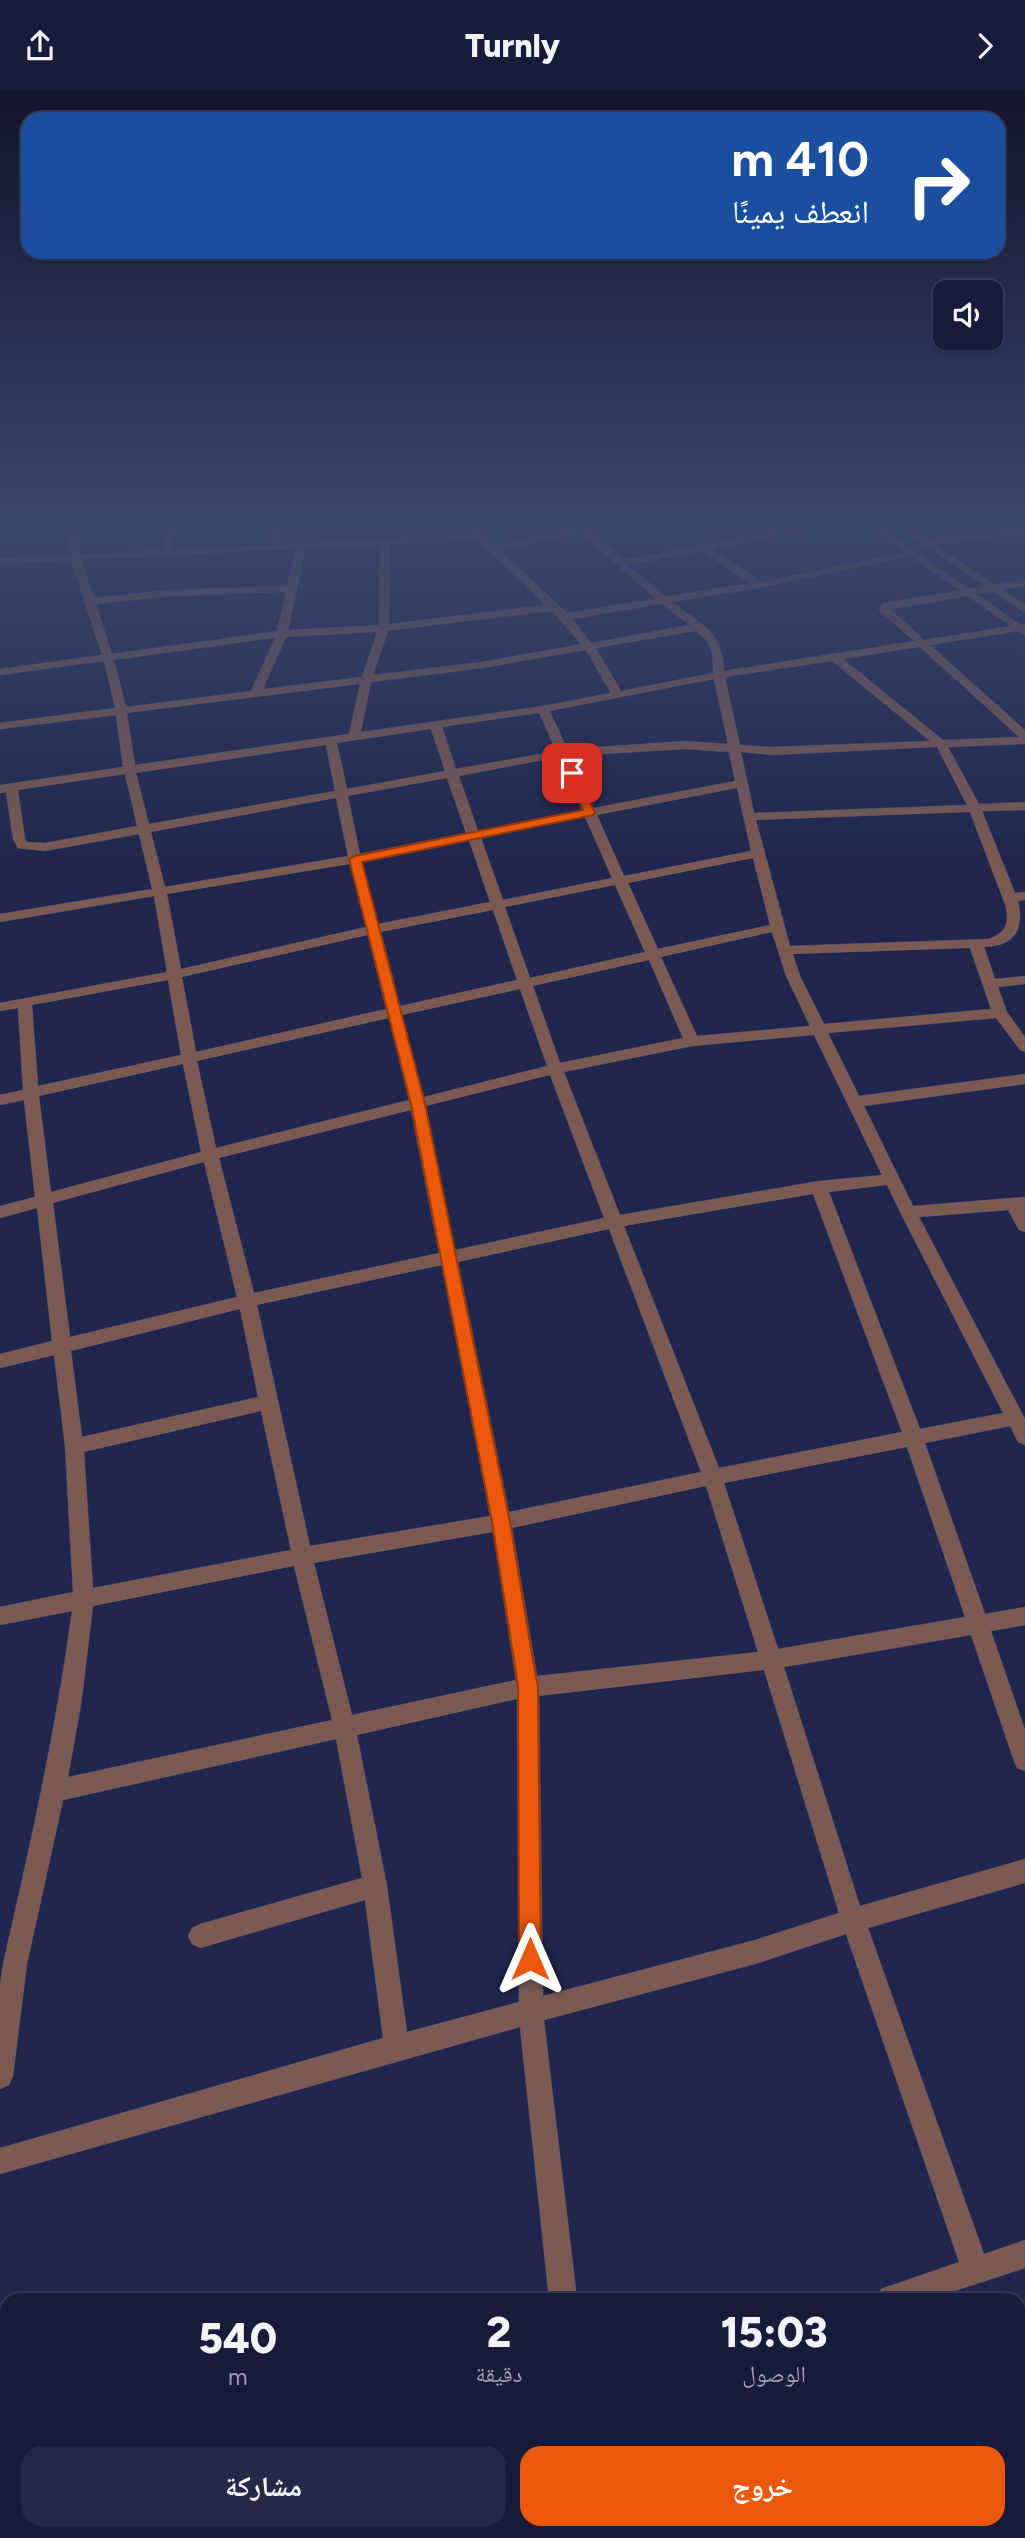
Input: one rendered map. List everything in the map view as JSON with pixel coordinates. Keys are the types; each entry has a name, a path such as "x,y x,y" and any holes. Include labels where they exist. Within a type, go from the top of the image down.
{"street":[{"path":"102,636 121,710 130,771 143,830 160,893 210,1155 247,1301 302,1556 345,1729 375,1886 397,2047"},
{"path":"0,672 265,636"},
{"path":"255,694 281,636"},
{"path":"354,738 366,680 381,636"},
{"path":"580,636 618,695"},
{"path":"0,726 366,680 590,648 651,636"},
{"path":"708,636 716,644 719,675 741,783 777,927 806,1007 856,1102 908,1212 1025,1437"},
{"path":"913,636 1025,738"},
{"path":"982,636 719,675 543,709 331,742 6,788 19,839 23,845 45,847 564,753 673,746 772,751 1025,738"},
{"path":"784,950 991,943 1011,933 1016,917 1018,897 941,744 836,659"},
{"path":"543,709 692,1041"},
{"path":"435,725 555,1069 713,1477 853,1920 976,2271"},
{"path":"331,742 355,859 418,1104 501,1522 528,1687 531,2013 562,2293"},
{"path":"0,918 355,859 741,783"},
{"path":"749,817 1025,806"},
{"path":"0,1007 174,975 374,929 758,853"},
{"path":"0,1101 189,1056 777,927"},
{"path":"976,945 1000,1013 1025,1047"},
{"path":"989,984 1025,980"},
{"path":"0,2076 7,1966 54,1791 70,1705 84,1599 74,1447 31,1093 25,1002"},
{"path":"0,1212 210,1155 555,1069 692,1041 1000,1013"},
{"path":"856,1102 1025,1079"},
{"path":"0,1361 247,1301 613,1222 819,1187 892,1179"},
{"path":"819,1187 914,1439 1025,1761"},
{"path":"908,1212 1019,1204 1025,1226"},
{"path":"74,1447 267,1402"},
{"path":"0,1616 302,1556 501,1522 1015,1418"},
{"path":"54,1791 528,1687 770,1660 1025,1616"},
{"path":"0,2161 397,2047 755,1952 853,1920 1025,1871"},
{"path":"200,1936 375,1886"},
{"path":"909,2293 1025,2254"}],"route":[{"path":"530,1959 528,1687 524,1660 501,1522 418,1104 355,859 589,813 572,773"}]}
